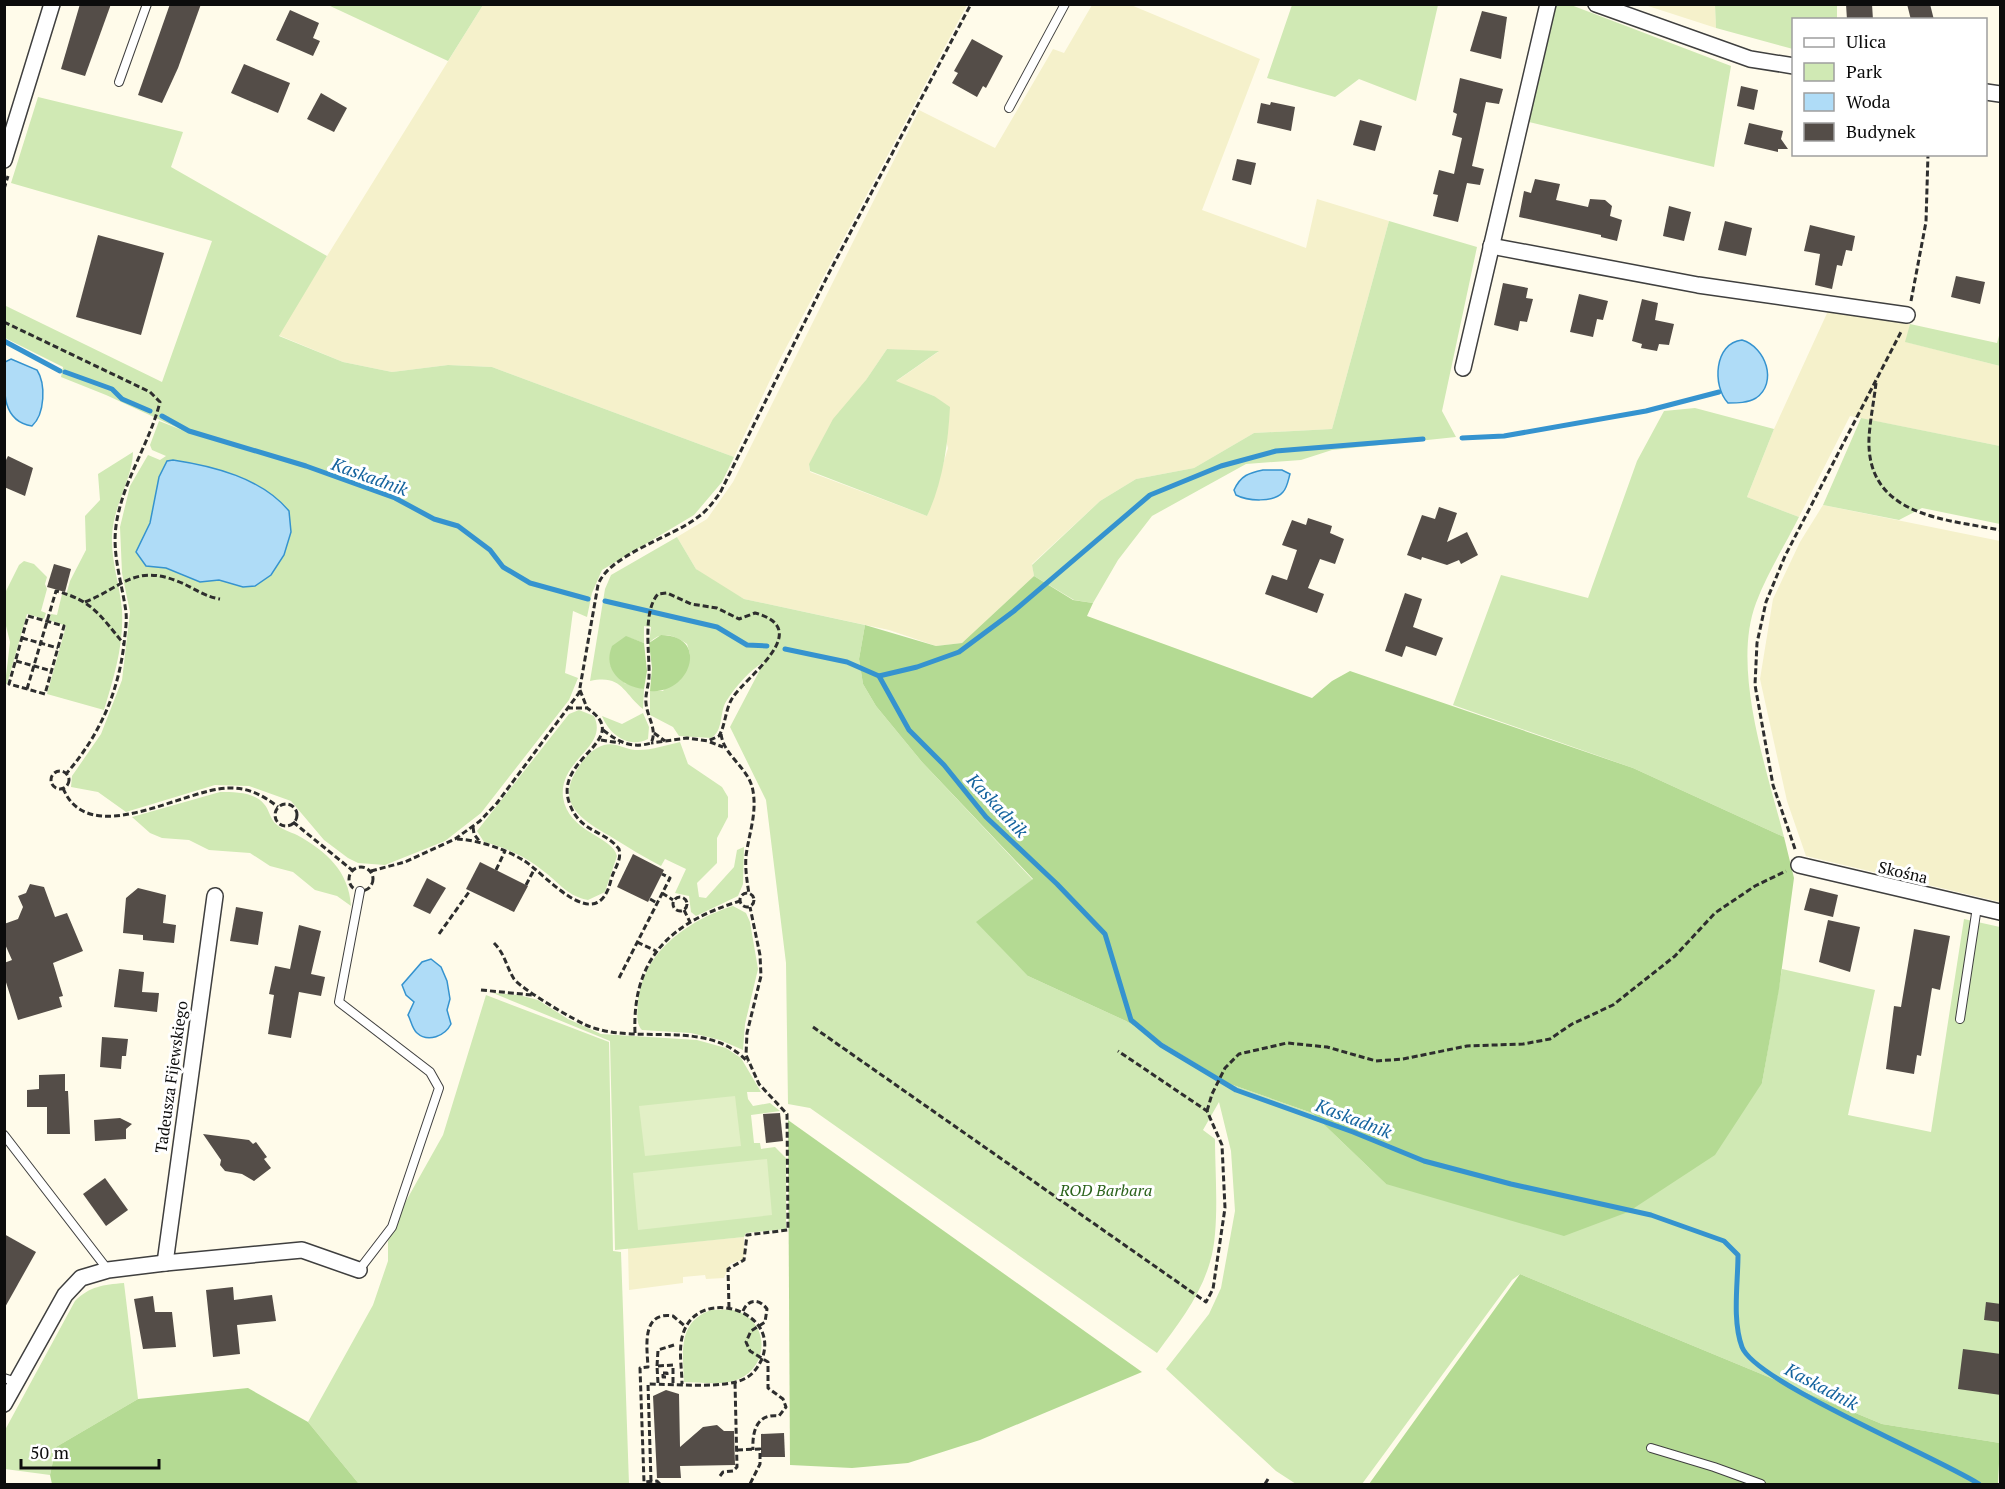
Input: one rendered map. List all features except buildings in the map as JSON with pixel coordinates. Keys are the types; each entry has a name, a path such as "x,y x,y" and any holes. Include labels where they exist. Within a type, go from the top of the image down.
{"street":[{"path":"4,160 52,4"},
{"path":"1463,368 1548,4"},
{"path":"1596,4 1750,59 1792,66"},
{"path":"1491,246 1698,285 1907,315"},
{"name":"Skośna","path":"1799,865 2001,912"},
{"name":"Tadeusza Fijewskiego","path":"165,1263 214,896"},
{"path":"4,1404 10,1380 65,1295 81,1278 108,1270 302,1250 359,1270"}],"lane":[{"path":"119,82 147,4"},
{"path":"1009,108 1065,4"},
{"path":"359,1270 392,1227 439,1088 430,1072 339,1002 360,891"},
{"path":"1960,1019 1977,907"},
{"path":"4,1135 108,1270"},
{"path":"1651,1448 1714,1467 1761,1485"}],"path":[{"path":"371,871 416,858 455,839 473,826 496,803 580,690 598,585 603,574 699,517 720,493 829,273 971,4"},
{"path":"1207,1111 1212,1094 1225,1068 1239,1054 1287,1042 1327,1047 1376,1061 1403,1059 1467,1046 1524,1044 1550,1039 1572,1024 1613,1005 1675,956 1715,913 1755,886 1799,865 1773,785 1755,685 1757,643 1766,602 1785,556 1900,336 1914,292 1925,231 1928,156"},
{"path":"4,322 150,392 160,402 119,513 116,549 126,615 122,665 107,713 96,734 66,774"},
{"path":"1876,381 1869,440 1873,468 1884,491 1924,515 2001,530"},
{"path":"85,602 134,576 153,575 180,582 203,596 220,599"},
{"path":"27,689 56,591 85,602 108,622 124,644"},
{"path":"651,743 654,733 646,705 650,672 646,639 653,604 658,594 667,593 691,604 717,608 739,619 755,613 760,614 770,618 776,625 778,638 774,651 767,662 731,699 721,733 724,748"},
{"path":"28,616 64,626 45,694 9,684 22,638 28,616"},
{"path":"22,638 58,648"},
{"path":"15,661 52,671"},
{"path":"580,690 587,708"},
{"path":"455,839 506,851 535,868 557,889 580,902 597,901 610,889 619,862 619,849 612,841 592,831 581,822 572,808 567,793 569,779 575,766 601,740 603,730 599,718 587,708 578,706 568,708"},
{"path":"603,730 621,743"},
{"path":"654,733 666,741"},
{"path":"708,741 715,739 721,733"},
{"path":"601,740 637,746 687,738 708,741 724,748 744,768 753,788 755,814 746,859 749,894 754,900 750,906 761,966 759,988 747,1033 746,1055 759,1084 787,1114 788,1230 747,1235 744,1260 732,1265 727,1272 729,1308"},
{"path":"56,772 66,774 69,781 63,788 55,788 51,780 56,772"},
{"path":"63,788 71,802 81,810 99,816 118,816 140,812 187,796 228,788 256,792 278,807"},
{"path":"285,804 295,809 297,814 293,822 286,825 276,820 274,815 278,807 285,804"},
{"path":"293,822 352,870"},
{"path":"473,826 474,834 482,844"},
{"path":"496,870 506,851"},
{"path":"526,885 535,868"},
{"path":"619,978 670,878 662,874"},
{"path":"439,934 469,892"},
{"path":"662,893 674,900"},
{"path":"635,1032 635,1000 643,972 656,951 673,933 690,922 740,901 744,894 749,894"},
{"path":"679,896 684,897 687,905 684,910 676,910 673,907 674,900 679,896"},
{"path":"650,898 657,903"},
{"path":"740,901 745,907 750,906"},
{"path":"684,910 690,922"},
{"path":"637,942 656,951"},
{"path":"494,943 502,951 514,979 534,995 589,1027 606,1032 635,1032 712,1040 734,1049 749,1063"},
{"path":"481,990 534,995"},
{"path":"813,1027 1206,1302 1213,1289 1225,1208 1222,1145 1207,1111 1118,1051"},
{"path":"743,1311 752,1301 762,1303 767,1316 749,1334 746,1342 750,1351 769,1365 768,1388 783,1399 786,1407 779,1416 766,1417 757,1425 753,1434 753,1450"},
{"path":"651,1481 648,1384 682,1384 735,1383 751,1375 762,1358 763,1337 758,1326 743,1311 729,1308 702,1311 686,1327 681,1342 682,1384"},
{"path":"660,1485 657,1481 644,1482 640,1368 648,1367 648,1330 653,1321 664,1315 676,1317 686,1327"},
{"path":"658,1384 658,1350 674,1345"},
{"path":"657,1366 673,1365 673,1384"},
{"path":"657,1375 673,1374"},
{"path":"665,1376 666,1384"},
{"path":"720,1476 723,1472 737,1467 735,1383"},
{"path":"737,1450 760,1449 760,1464 750,1485"},
{"path":"1265,1485 1268,1479"}],"shaded area":[{"path":"483,5 967,5 779,361 734,457 492,367 448,365 392,372 343,362 278,335"},
{"path":"1092,5 1131,5 1260,59 1202,210 1306,248 1317,199 1389,221 1332,429 1254,433 1194,468 1136,479 1100,501 1032,564 1034,576 962,643 936,646 889,630 744,599 711,581 696,569 677,537 707,519 733,482 919,110 995,148 1053,49 1064,53","holes":["887,349 938,352 895,382 934,396 948,448 927,516 810,472 809,465"]},
{"path":"1645,5 1715,5 1716,28"},
{"path":"1828,311 1910,324 1906,342 2000,366 2000,446 1850,416 1799,517 1747,497 1774,429"},
{"path":"1823,505 2000,541 2000,902 1806,856 1787,801 1760,679 1773,599 1800,542"},
{"path":"744,1237 744,1259 730,1264 724,1278 706,1279 705,1275 683,1277 683,1283 629,1290 628,1248"}],"green space":[{"path":"328,5 483,5 448,61"},
{"path":"1292,5 1438,5 1416,101 1359,79 1335,97 1267,78"},
{"path":"1554,5 1571,5 1731,66 1714,167 1525,121"},
{"path":"1715,5 1837,5 1837,18 1792,18 1792,49 1716,28"},
{"path":"38,97 183,132 171,167 327,256 279,336 343,362 392,372 448,365 492,367 734,457 722,482 694,515 602,570 592,593 587,617 573,611 565,673 578,678 569,700 481,813 445,841 385,865 358,863 324,840 291,801 249,786 215,785 126,812 98,792 71,787 72,776 101,734 122,680 130,612 122,573 120,527 130,486 148,455 160,460 166,456 152,450 150,445 159,421 182,430 61,377 63,367 5,338 4,305 162,382 212,241 11,183"},
{"path":"1389,221 1477,247 1442,411 1456,437 1332,450 1301,460 1246,464 1152,516 1118,560 1093,603 1074,600 1034,576 1032,565 1100,501 1136,479 1194,468 1254,433 1332,429"},
{"path":"1910,324 1997,343 2000,332 2000,366 1905,342"},
{"path":"887,349 939,351 896,381 934,396 950,407 944,463 927,516 810,471 809,464 833,419 866,380"},
{"path":"1695,408 1774,429 1747,497 1799,517 1756,603 1749,629 1747,658 1754,720 1784,837 1633,768 1453,705 1501,575 1588,598 1637,461 1664,411"},
{"path":"1861,418 2000,446 2000,524 1922,508 1899,520 1823,505"},
{"path":"133,452 130,471 113,525 113,555 121,601 122,623 118,661 104,710 47,694 66,626 49,620 51,614 57,615 62,594 66,595 70,581 86,550 85,516 100,500 98,474"},
{"name":"ROD Barbara","path":"677,537 696,569 744,599 865,625 859,659 863,684 876,706 922,762 1033,880 1028,976 1126,1021 1230,1084 1312,1113 1386,1184 1762,1083 1782,969 1875,990 1848,1115 1931,1132 1964,919 2000,927 2000,1443 1882,1424 1520,1274 1512,1280 1362,1484 1296,1484 1276,1471 1166,1369 1209,1314 1221,1288 1235,1211 1231,1151 1219,1102 1203,1130 1215,1139 1216,1218 1210,1262 1194,1299 1157,1353 810,1108 788,1104 786,963 766,800 730,727 764,662 739,684 731,695 725,705 718,731 711,738 679,736 673,727 650,715 650,691 663,691 690,654 687,644 677,638 663,635 649,643 651,627 644,626 644,643 630,638 624,683 644,689 643,709 616,683 609,680 590,681 605,589 611,575"},
{"path":"24,561 34,564 47,577 45,584 47,589 41,611 46,613 44,619 27,614 7,684 5,684 10,642 5,622 5,593 19,565"},
{"path":"1034,576 1073,600 1093,603 1087,616 1312,698 1332,681 1350,671 1633,768 1784,837 1794,878 1779,989 1762,1083 1715,1155 1628,1212 1564,1236 1386,1184 1312,1113 1230,1084 1126,1021 1028,976 976,922 1033,879 922,762 876,706 863,684 859,659 865,625 936,646 962,643"},
{"path":"661,635 676,638 686,644 690,654 689,664 684,675 676,684 664,690 650,691 652,668 649,643"},
{"path":"626,636 644,643 647,671 644,689 628,685 612,670 610,655 612,646"},
{"path":"579,710 594,716 597,727 590,746 568,773 563,797 573,819 608,843 617,856 605,892 588,900 570,893 539,867 524,858 509,850 484,842 477,831 569,714"},
{"path":"643,713 649,727 648,739 641,742 627,741 614,734 602,716 622,724"},
{"path":"680,742 688,764 722,787 728,797 728,817 717,838 717,863 697,883 699,897 706,898 734,867 737,850 744,847 743,884 738,896 696,916 691,912 689,896 675,893 686,869 665,859 661,866 595,827 578,813 569,796 570,785 577,769 587,756 599,747 612,744 641,750"},
{"path":"220,792 255,797 266,806 278,826 308,841 326,855 341,872 346,882 351,906 337,896 315,890 293,872 270,866 250,853 209,850 189,840 162,838 150,833 132,817"},
{"path":"733,906 746,913 750,922 758,969 745,1024 743,1050 720,1040 691,1033 642,1030 637,1015 641,986 658,954 684,930 716,912"},
{"path":"493,993 519,995 538,1000 568,1019 601,1034 697,1040 726,1048 741,1058 761,1092 747,1092 748,1099 753,1106 770,1103 780,1111 751,1115 754,1143 760,1143 761,1149 775,1147 786,1158 786,1229 746,1233 744,1237 615,1250 610,1041"},
{"path":"486,995 609,1042 613,1251 621,1252 629,1484 359,1484 308,1422 373,1305 388,1261 388,1241 401,1210 443,1135"},
{"path":"735,1096 741,1146 645,1156 639,1106"},
{"path":"788,1120 1142,1372 980,1440 908,1463 852,1468 790,1465"},
{"path":"767,1159 772,1215 638,1230 633,1173"},
{"path":"1520,1274 1882,1424 2000,1443 1998,1484 1369,1484"},
{"path":"124,1283 138,1399 56,1447 50,1475 5,1469 5,1430 75,1301 97,1287"},
{"path":"711,1310 735,1310 751,1320 761,1337 760,1357 748,1373 733,1381 684,1382 683,1350 687,1330 700,1315"},
{"path":"248,1388 308,1422 359,1484 52,1484 50,1475 56,1447 138,1399"}],"water":[{"path":"1742,340 1750,344 1763,357 1768,375 1766,384 1763,391 1753,400 1728,403 1720,386 1718,366 1726,349"},
{"path":"11,359 37,370 40,376 43,391 42,407 32,426 14,417 6,402 5,362"},
{"path":"173,460 236,475 265,490 289,511 291,532 284,555 271,575 255,586 243,587 219,580 200,582 166,568 146,566 136,552 150,523 159,477 167,461"},
{"path":"1263,470 1282,470 1290,474 1279,496 1260,500 1236,495 1234,490 1243,478"},
{"path":"431,959 441,967 447,981 450,999 447,1010 451,1024 441,1035 426,1038 414,1029 408,1015 414,1002 406,995 402,985 422,962"}],"waterway":[{"name":"Kaskadnik","path":"4,341 60,371"},
{"name":"Kaskadnik","path":"65,372 112,389 122,399 150,411"},
{"path":"1462,438 1504,436 1646,411 1719,392"},
{"name":"Kaskadnik","path":"162,416 189,431 306,466 395,498 434,519 458,526 490,550 503,567 530,583 588,599"},
{"path":"879,676 917,667 959,652 1014,611 1150,495 1221,466 1276,451 1423,439"},
{"name":"Kaskadnik","path":"605,601 717,627 747,645 767,646"},
{"name":"Kaskadnik","path":"785,649 847,662 879,676 909,730 944,765 986,817 1057,884 1105,934 1131,1020 1161,1045 1236,1090 1353,1132 1424,1161 1511,1184 1651,1215 1724,1241 1738,1255 1737,1325 1742,1347 1754,1362 1812,1399 1979,1484"}]}
